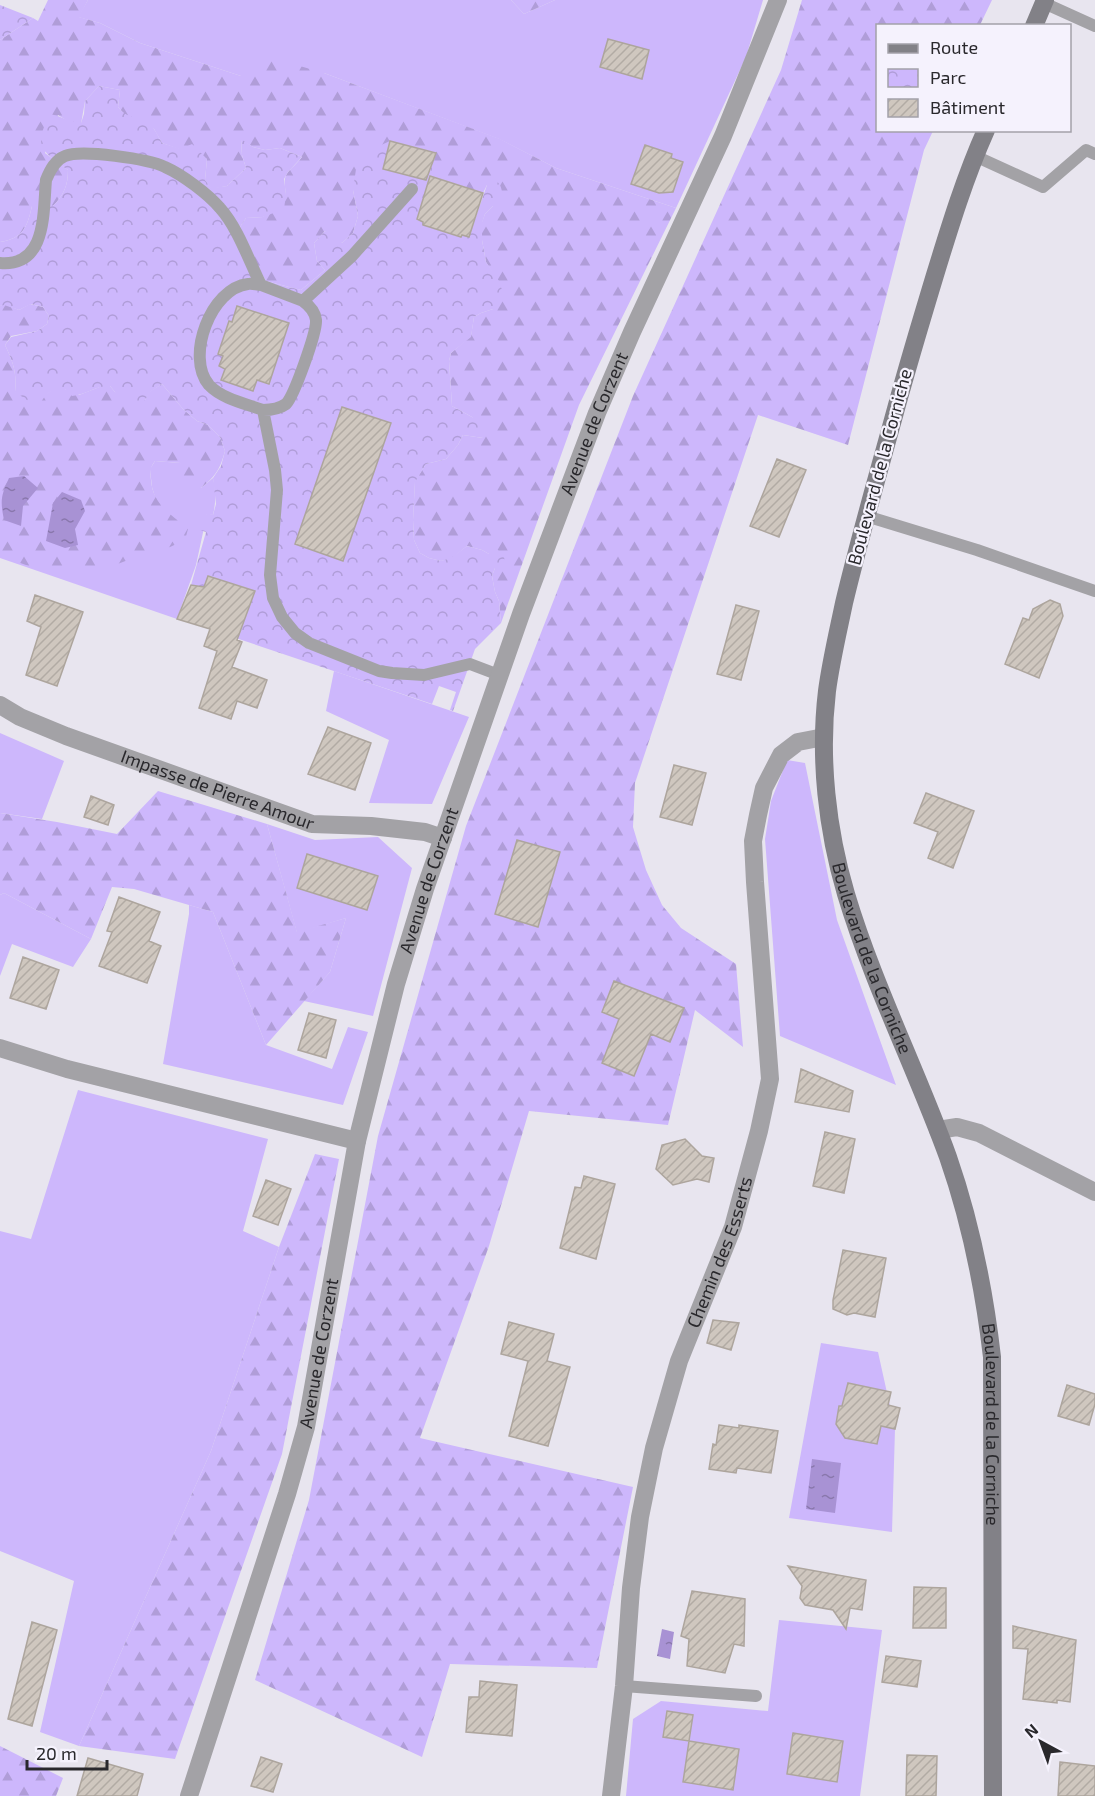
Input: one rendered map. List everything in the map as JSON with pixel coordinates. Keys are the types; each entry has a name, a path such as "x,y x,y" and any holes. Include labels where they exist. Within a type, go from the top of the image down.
{"street":[{"name":"Avenue de Corzent","path":"189,1796 287,1494 306,1427 357,1141 401,965 499,675 606,391 723,136 778,0"},
{"path":"1035,24 1044,2"},
{"name":"Boulevard de la Corniche","path":"985,132 949,229 906,370 866,516 836,641 827,692 825,772 829,810 846,892 884,999 938,1130 978,1261 992,1357 993,1796"},
{"name":"Impasse de Pierre Amour","path":"0,705 20,717 66,736 312,824 371,826 425,832 443,838"},
{"name":"Chemin des Esserts","path":"611,1796 624,1686 638,1529 654,1448 679,1361 733,1227 759,1131 770,1079 753,841 758,815 764,788 781,754 798,742 825,737"},
{"path":"0,1048 67,1069 357,1141"},
{"path":"938,1130 957,1127 979,1133 1094,1189"}],"lane":[{"path":"1044,2 1095,26"},
{"path":"975,156 1043,187 1086,150 1095,154"},
{"path":"0,262 22,260 35,248 41,233 46,180 58,160 75,154 135,158 155,162 174,171 220,207 233,226 261,285"},
{"path":"303,301 352,256 412,189"},
{"path":"247,284 261,285 303,301 313,310 316,328 294,392 287,403 275,409 263,410 223,395 210,386 201,371 199,354 203,333 224,296 247,284"},
{"path":"263,410 277,490 270,586 277,608 288,626 309,643 380,671 424,675 470,663 499,675"},
{"path":"866,516 977,550 1095,591"},
{"path":"624,1686 756,1696"}],"green space":[{"path":"48,0 88,0 79,17 100,23 140,43 241,76 258,58 279,60 324,73 500,139 556,168 676,208 579,405 501,623 499,601 492,576 495,568 489,554 467,546 451,559 441,561 429,558 420,553 414,540 413,520 415,481 426,464 446,459 463,435 483,438 472,417 452,406 449,361 451,353 471,336 474,317 493,309 492,272 486,262 482,240 482,222 485,214 493,206 487,185 483,193 433,177 430,173 435,153 353,190 358,216 353,233 342,243 325,231 314,243 317,261 325,270 301,290 266,281 243,242 240,227 246,218 263,217 286,194 286,177 302,157 280,148 265,150 253,147 241,140 246,168 227,186 211,189 205,180 207,159 162,143 154,129 125,115 118,107 120,90 99,86 85,101 81,124 69,122 58,115 45,153 68,170 63,194 53,206 32,206 23,230 14,238 0,242 0,40 33,18 38,21"},
{"path":"88,0 511,0 524,14 555,0 763,0 746,57 676,208 556,168 499,139 324,73 241,76 140,43 100,23 78,17"},
{"path":"511,0 555,0 524,14"},
{"path":"802,0 992,0 980,24 876,24 876,132 933,132 924,150 848,445 758,415 635,783 633,827 646,870 662,905 681,928 736,964 743,1047 695,1010 668,1125 529,1111 489,1246 420,1438 633,1487 597,1668 450,1664 422,1757 255,1680 309,1500 378,1136 466,826 633,396 781,70"},
{"path":"0,5 33,18 0,40"},
{"path":"99,86 120,90 118,107 126,114 148,123 162,143 181,149 192,144 207,159 205,180 211,188 227,186 246,168 241,139 253,147 265,150 280,148 302,157 284,179 286,194 284,209 263,217 246,218 240,227 243,242 266,281 301,290 325,270 317,261 314,243 325,231 337,235 342,243 353,233 358,216 353,190 356,169 360,157 370,150 390,141 436,153 431,173 433,177 431,176 417,219 423,222 423,225 460,237 469,236 487,185 492,179 500,186 502,192 485,214 482,223 482,240 486,262 499,281 503,293 493,309 474,317 471,337 451,353 449,361 452,406 472,417 482,427 483,438 463,435 446,459 426,464 415,482 414,540 420,553 441,561 451,558 467,546 489,554 495,548 503,554 505,561 495,568 492,576 499,601 501,623 475,649 453,711 450,710 456,692 439,686 432,704 206,628 210,619 242,626 255,591 208,576 204,587 191,585 206,532 200,530 207,513 213,515 216,504 213,478 221,466 225,451 220,437 208,425 197,421 183,409 162,384 150,392 139,406 125,404 110,386 72,396 65,389 54,390 41,402 27,400 15,392 14,367 5,345 11,337 37,331 47,324 49,316 43,307 31,304 19,310 4,305 0,306 0,242 14,238 23,230 32,206 53,206 63,194 68,170 42,147 41,141 45,125 50,114 81,123 85,101"},
{"path":"4,304 19,310 30,304 43,307 49,316 47,324 37,331 11,336 5,345 14,367 15,392 46,394 54,389 65,389 79,395 102,386 110,386 115,392 145,400 149,392 162,384 183,409 197,421 208,425 220,437 225,451 221,463 214,476 201,488 185,480 181,474 180,463 155,461 151,468 152,489 155,496 164,508 188,529 185,540 107,568 76,570 55,575 0,556 0,306"},
{"path":"155,461 180,463 201,488 213,478 215,487 213,515 207,514 196,565 177,619 0,558 0,471 170,547 152,487 150,469"},
{"path":"334,671 469,717 432,804 369,803 389,740 326,711"},
{"path":"0,733 64,761 42,819 0,813"},
{"path":"787,760 805,763 837,920 896,1085 780,1036 765,839 771,801"},
{"path":"158,791 267,824 297,932 346,918 330,972 266,1045 213,912 134,889 112,887 91,939 4,893 0,895 0,813 117,834"},
{"path":"267,824 315,840 378,837 412,868 373,1016 304,1001 330,972 346,918 297,933"},
{"path":"4,893 91,939 73,967 12,944 0,976 0,895"},
{"path":"189,905 213,912 266,1045 332,1069 348,1027 368,1032 343,1105 163,1064"},
{"path":"78,1090 268,1139 243,1231 279,1247 211,1451 79,1746 40,1732 74,1581 0,1551 0,1231 31,1239"},
{"path":"315,1154 339,1159 282,1454 175,1759 79,1746 211,1451 279,1247"},
{"path":"821,1343 878,1352 895,1429 892,1532 789,1518"},
{"path":"779,1620 882,1630 860,1796 626,1796 633,1719 661,1701 768,1711"},
{"path":"0,1746 63,1778 56,1796 0,1796"}],"water":[{"path":"24,476 38,488 23,506 21,526 4,520 2,503 9,478"},
{"path":"62,492 81,500 85,511 75,529 78,545 65,548 46,541 53,503"},
{"path":"812,1459 841,1463 835,1513 806,1509"},
{"path":"662,1629 674,1632 670,1659 657,1656"}],"building":[{"path":"608,39 649,50 642,79 600,67"},
{"path":"390,141 436,153 426,180 383,169"},
{"path":"645,145 672,154 671,158 683,162 673,192 659,193 631,184"},
{"path":"430,176 483,193 469,237 462,235 461,237 423,225 423,222 417,219"},
{"path":"237,306 289,323 269,384 257,380 253,391 221,380 225,369 219,366 223,356 218,354 229,321 232,322"},
{"path":"342,407 391,423 343,561 295,544"},
{"path":"777,459 806,470 779,537 750,526"},
{"path":"208,576 255,591 237,640 242,642 232,667 267,680 257,708 237,701 231,719 199,708 217,651 204,646 210,629 177,619 191,585 204,587"},
{"path":"35,595 83,612 57,686 26,675 41,627 27,621"},
{"path":"1050,600 1060,604 1063,616 1039,678 1005,664 1023,618 1029,620 1033,609"},
{"path":"736,605 759,611 741,680 717,674"},
{"path":"328,727 371,743 355,790 308,774"},
{"path":"674,765 706,773 692,825 660,817"},
{"path":"926,793 974,811 953,868 928,858 938,832 914,823"},
{"path":"91,796 114,805 108,825 84,817"},
{"path":"517,840 560,852 538,927 495,914"},
{"path":"307,854 378,876 367,910 297,888"},
{"path":"119,897 160,912 149,941 161,946 147,983 99,966 112,932 107,931"},
{"path":"23,957 59,970 46,1009 10,998"},
{"path":"614,981 684,1008 670,1042 651,1034 634,1076 602,1063 619,1019 602,1012"},
{"path":"309,1013 336,1020 326,1058 298,1050"},
{"path":"801,1069 853,1091 849,1112 795,1102"},
{"path":"825,1132 855,1139 844,1193 813,1186"},
{"path":"685,1139 702,1156 714,1158 709,1182 697,1179 673,1185 656,1169 662,1145"},
{"path":"584,1176 615,1184 596,1259 560,1248 575,1187 581,1188"},
{"path":"266,1180 291,1189 278,1225 253,1216"},
{"path":"843,1250 886,1258 875,1317 854,1313 847,1315 833,1309"},
{"path":"713,1320 739,1323 731,1350 707,1343"},
{"path":"509,1322 554,1334 547,1361 570,1367 548,1446 509,1436 528,1361 501,1354"},
{"path":"848,1383 891,1392 888,1405 900,1408 895,1429 881,1426 877,1444 845,1438 836,1424 839,1406 842,1406"},
{"path":"1067,1385 1095,1394 1095,1404 1089,1425 1058,1416"},
{"path":"719,1425 739,1428 739,1425 778,1431 771,1473 737,1468 736,1473 709,1469"},
{"path":"788,1566 866,1580 862,1610 850,1608 846,1629 833,1610 805,1605 800,1598 802,1586"},
{"path":"914,1587 946,1588 946,1628 913,1628"},
{"path":"692,1591 745,1599 744,1646 734,1644 725,1673 687,1666 689,1639 681,1636"},
{"path":"32,1622 57,1630 32,1726 8,1719"},
{"path":"1013,1626 1076,1640 1070,1702 1057,1700 1057,1703 1023,1699 1028,1649 1013,1648"},
{"path":"886,1656 921,1661 917,1687 882,1682"},
{"path":"480,1681 517,1685 512,1736 466,1732 469,1697 479,1697"},
{"path":"667,1711 693,1715 689,1741 663,1737"},
{"path":"793,1733 843,1741 837,1782 787,1774"},
{"path":"689,1741 739,1749 733,1790 683,1782"},
{"path":"907,1755 937,1756 936,1796 906,1796"},
{"path":"261,1757 282,1764 273,1792 251,1786"},
{"path":"88,1758 143,1774 137,1796 77,1796"},
{"path":"1060,1762 1095,1766 1095,1796 1058,1796"}]}
